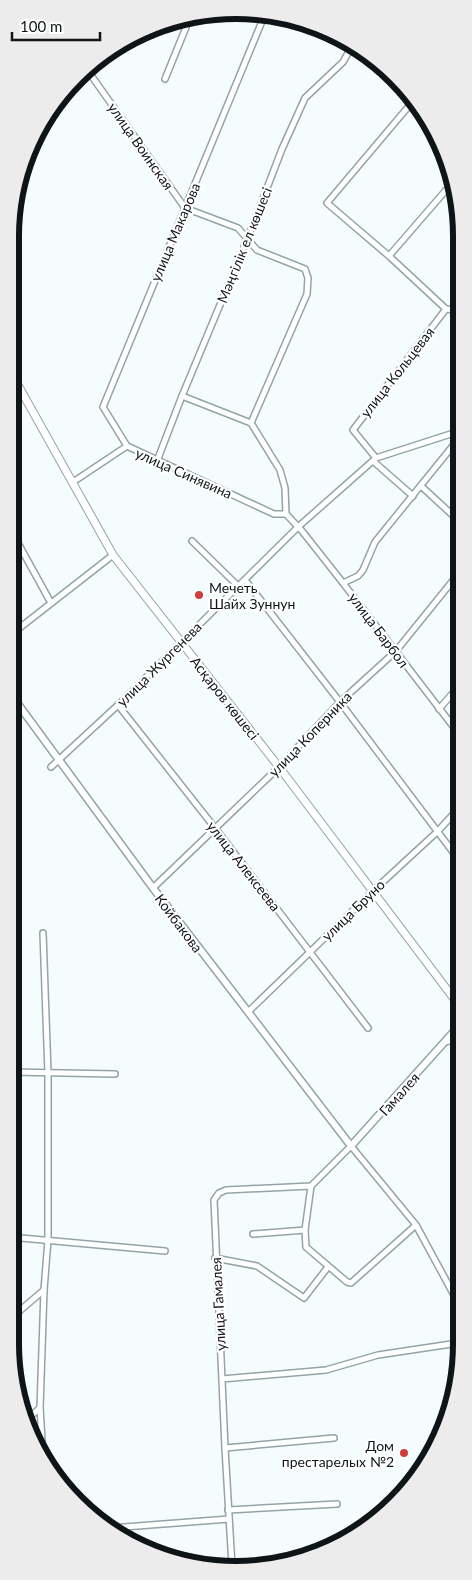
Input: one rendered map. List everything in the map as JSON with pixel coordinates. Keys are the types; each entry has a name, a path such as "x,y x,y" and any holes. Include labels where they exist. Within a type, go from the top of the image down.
{"main road":[{"name":"Асқаров көшесі","path":"19,387 113,555 279,767 453,997"}],"street":[{"name":"улица Макарова","path":"127,446 102,407 262,21"},
{"path":"165,79 187,25"},
{"name":"Мәңгілік ел көшесі","path":"156,461 247,240 282,149 306,98 342,62 349,50"},
{"name":"улица Воинская","path":"91,75 185,208"},
{"path":"409,106 327,203 389,256 446,309 453,310"},
{"path":"389,256 448,188"},
{"path":"185,208 238,228 257,250 305,269 308,278 307,294 250,423"},
{"name":"улица Кольцевая","path":"375,460 353,430 446,309"},
{"path":"182,396 250,423 280,470 285,488 286,514 298,526"},
{"path":"412,496 375,460 453,433"},
{"name":"улица Синявина","path":"73,482 127,446 274,514 286,514"},
{"path":"343,583 358,576 363,570 375,542 453,446"},
{"name":"улица Жургенева","path":"51,767 118,706 298,526 375,460"},
{"path":"421,486 453,515"},
{"name":"улица Барбол","path":"298,526 453,726"},
{"path":"192,541 238,586"},
{"path":"19,545 51,603"},
{"path":"19,628 113,555"},
{"path":"245,580 453,852"},
{"name":"улица Коперника","path":"153,888 279,767 340,702 396,651 453,580"},
{"path":"439,709 453,693"},
{"name":"Койбакова","path":"19,705 153,888 351,1146"},
{"name":"улица Алексеева","path":"118,706 216,828 368,1028"},
{"name":"улица Бруно","path":"248,1012 453,815"},
{"path":"42,1442 40,1408 44,1290 48,1240 48,1073 43,933"},
{"name":"Гамалея","path":"351,1146 453,1033"},
{"path":"447,1041 453,1039"},
{"path":"19,1072 115,1074"},
{"path":"416,1225 351,1283 347,1282 307,1249 304,1230 311,1186 351,1146 416,1225 453,1295"},
{"name":"улица Гамалея","path":"232,1561 215,1258 214,1200 219,1193 226,1190 311,1186"},
{"path":"253,1234 304,1230"},
{"path":"19,1238 165,1251"},
{"path":"215,1258 257,1266 304,1298 328,1267"},
{"path":"19,1311 44,1290"},
{"path":"222,1378 326,1370 378,1355 453,1344"},
{"path":"31,1416 40,1408"},
{"path":"225,1448 334,1438"},
{"path":"228,1510 337,1504"},
{"path":"119,1527 229,1519"}],"place":[{"name":"Мечеть Шайх Зуннун","path":"199,595"},
{"name":"Дом престарелых №2","path":"404,1453"}]}
